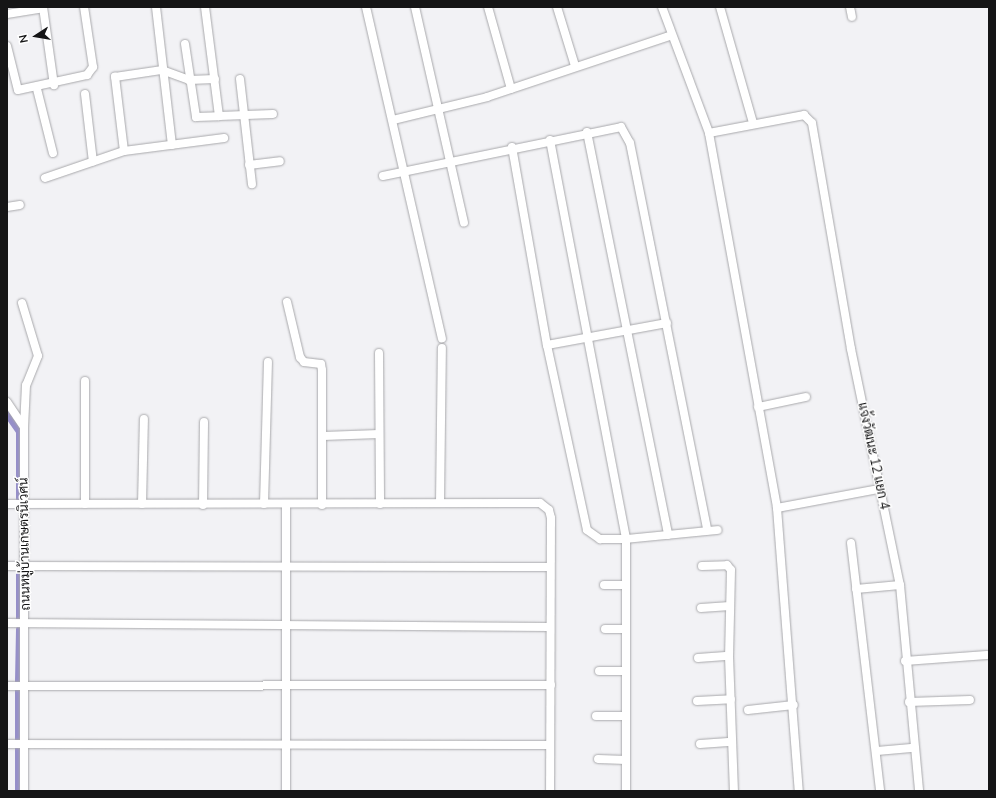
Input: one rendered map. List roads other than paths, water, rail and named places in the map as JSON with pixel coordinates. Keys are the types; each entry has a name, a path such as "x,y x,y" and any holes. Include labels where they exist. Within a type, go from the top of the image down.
{"street":[{"path":"7,46 18,90 37,89 54,85 91,72 84,7"},
{"path":"156,7 162,70 172,144"},
{"path":"205,7 219,116"},
{"path":"366,7 405,171 442,338"},
{"path":"415,7 440,109 450,162 464,222"},
{"path":"488,7 511,89"},
{"path":"556,7 574,66"},
{"path":"662,7 709,133 777,508 794,705 799,791"},
{"path":"709,133 753,122 720,7"},
{"path":"850,7 852,16"},
{"path":"7,14 43,8 54,85"},
{"path":"392,120 440,109 511,89 574,66 672,34"},
{"path":"185,44 189,80 196,117 273,114"},
{"path":"124,151 112,78 162,70 189,80 215,79"},
{"path":"240,79 243,116 252,184"},
{"path":"37,89 53,153"},
{"path":"85,94 93,162"},
{"name":"แจ้งวัฒนะ 12 แยก 4","path":"753,122 804,115 812,123 879,489 900,585 905,661 919,791"},
{"path":"383,176 512,147 615,126 621,127 627,134 707,530"},
{"path":"587,132 668,535"},
{"path":"45,178 124,151 224,138"},
{"path":"550,140 626,539 626,791"},
{"path":"512,147 548,345 587,530 600,539 626,539 718,530"},
{"path":"249,165 280,161"},
{"path":"7,207 20,205"},
{"path":"287,302 300,357 304,362 321,364 323,436 322,505"},
{"name":"ถนนหมู่บ้านเกษตรนิเวศน์","path":"22,303 38,356 26,385 24,427 24,791"},
{"path":"548,345 666,324"},
{"path":"440,503 442,348"},
{"path":"379,353 380,504"},
{"path":"264,504 268,362"},
{"path":"85,380 85,504"},
{"path":"758,407 806,397"},
{"path":"7,402 24,427"},
{"path":"142,504 144,419"},
{"path":"203,505 204,422"},
{"path":"323,436 380,434"},
{"path":"777,508 879,489"},
{"path":"7,504 322,505 540,503 549,510 551,518 549,627 551,685 550,791"},
{"path":"286,505 286,791"},
{"path":"851,543 877,751 880,791"},
{"path":"7,566 550,568"},
{"path":"702,566 730,567 729,656 734,791"},
{"path":"604,585 625,585"},
{"path":"856,589 900,585"},
{"path":"701,608 730,606"},
{"path":"7,623 286,628 549,627"},
{"path":"605,629 626,629"},
{"path":"905,661 988,655"},
{"path":"698,658 729,656"},
{"path":"598,671 626,671"},
{"path":"7,686 287,684 551,685"},
{"path":"697,701 731,699"},
{"path":"909,702 970,700"},
{"path":"748,710 794,705"},
{"path":"596,716 626,716"},
{"path":"700,744 732,742"},
{"path":"7,744 550,745"},
{"path":"877,751 914,748"},
{"path":"598,759 626,760"}],"waterway":[{"path":"7,414 19,431 19,498"},
{"path":"19,568 19,620"},
{"path":"18,681 19,629"},
{"path":"18,689 18,741"},
{"path":"18,747 18,791"}]}
